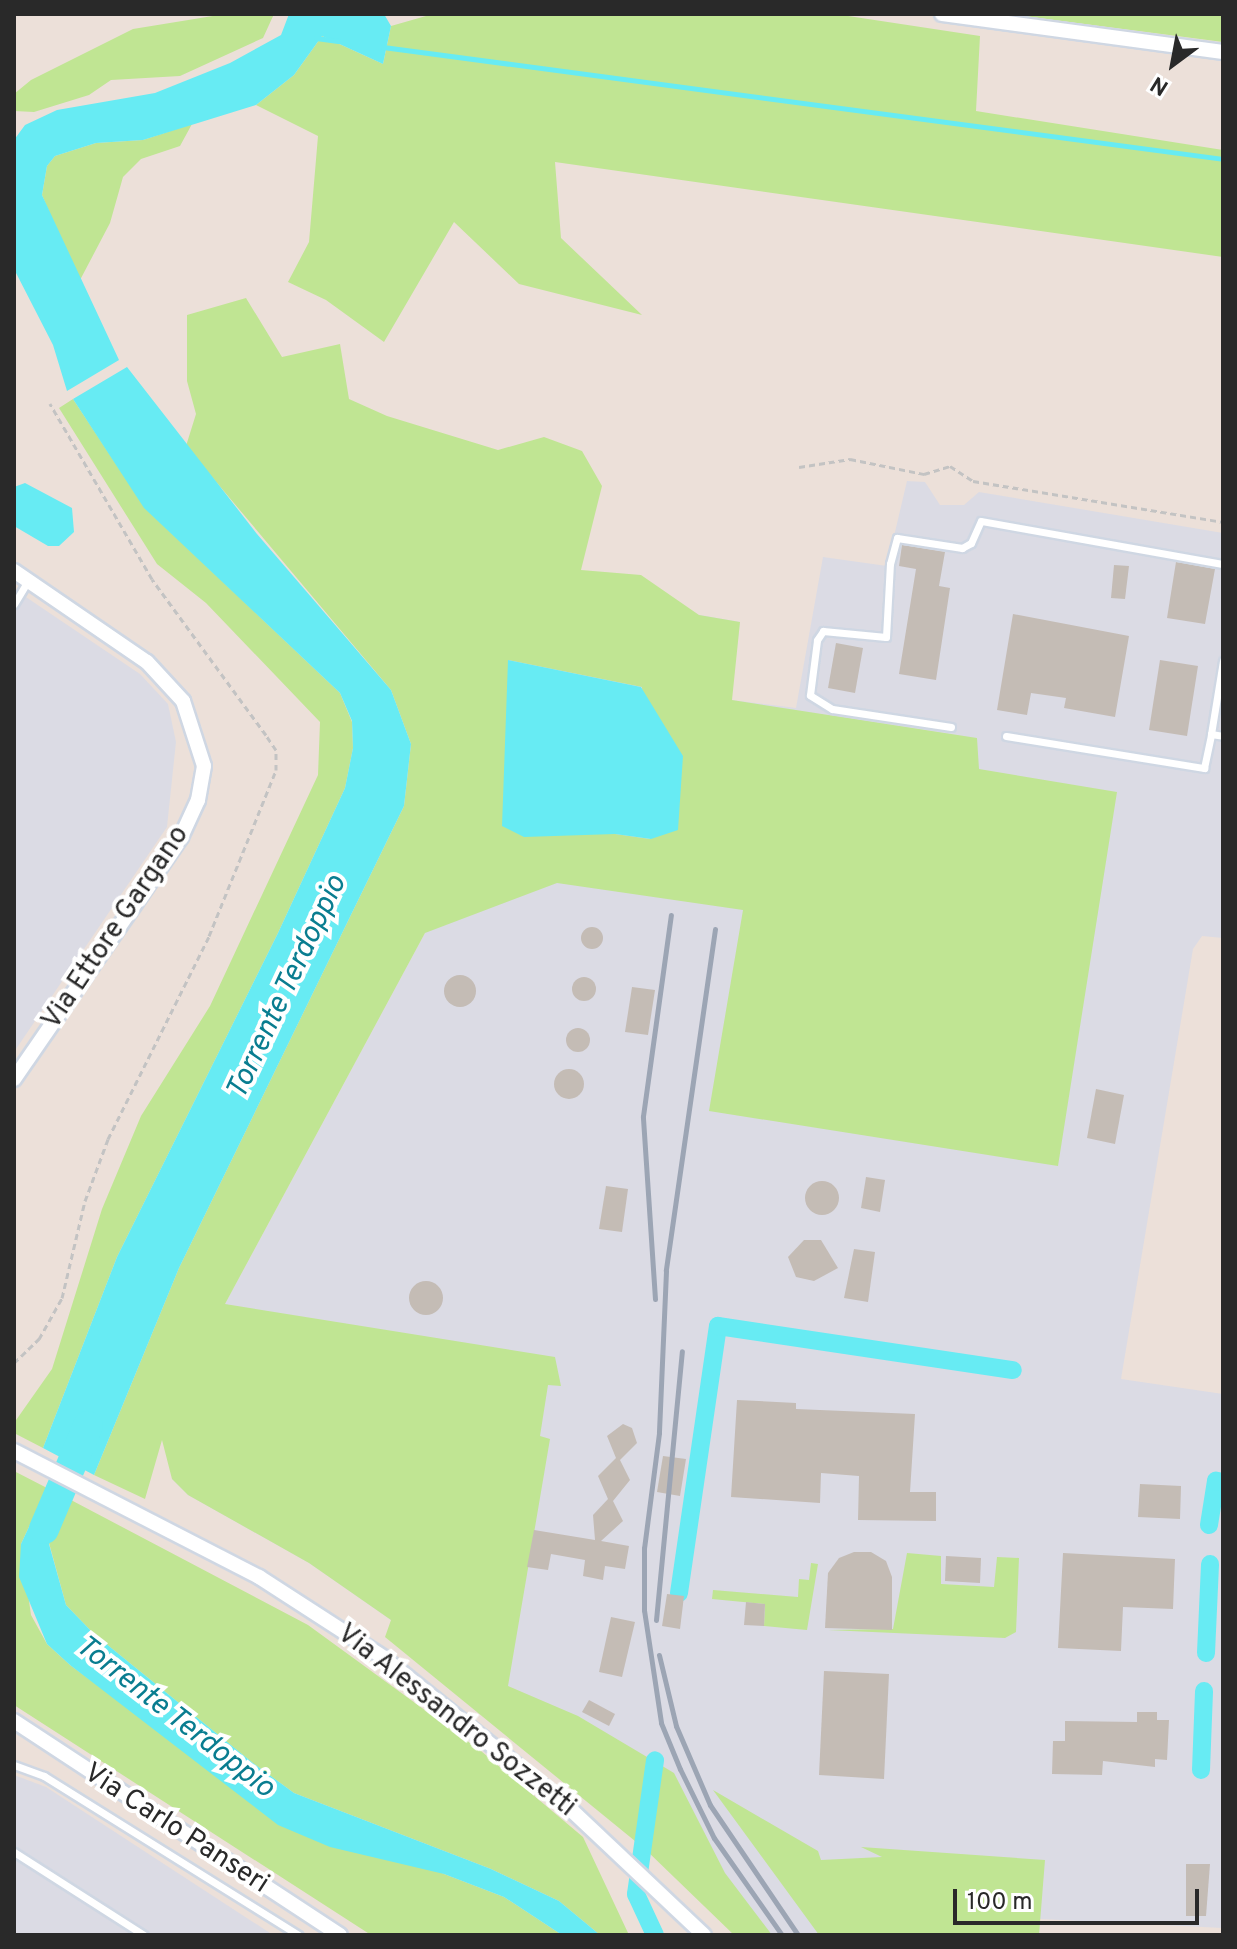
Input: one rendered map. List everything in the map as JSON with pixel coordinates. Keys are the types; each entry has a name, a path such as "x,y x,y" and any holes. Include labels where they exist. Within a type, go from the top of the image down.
{"street":[{"path":"942,14 1223,52"},
{"name":"Via Ettore Gargano","path":"14,571 147,662 183,701 204,766 198,800 181,837 14,1079"},
{"name":"Via Alessandro Sozzetti","path":"14,1451 259,1577 384,1658 567,1806 704,1935"},
{"name":"Via Carlo Panseri","path":"14,1721 340,1935"}],"lane":[{"path":"951,727 832,709 810,695 817,640 823,631 886,637 892,546 897,538 962,548 971,543 981,521 1223,564"},
{"path":"14,604 28,581"},
{"path":"1006,736 1204,768 1223,661"},
{"path":"1211,734 1223,736"},
{"name":"Via Carlo Panseri","path":"14,1765 44,1776 298,1935"},
{"path":"14,1852 144,1935"}],"path":[{"path":"799,467 850,459 924,474 950,466 973,481 1223,522"}],"shaded area":[{"path":"907,481 925,482 940,505 964,505 979,492 1223,533 1223,938 1202,936 1193,949 1121,1379 1223,1394 1223,1928 1040,1919 1039,1935 751,1935 424,1643 309,1563 188,1495 172,1479 170,1406 425,933 484,577 740,622 731,700 796,708 823,557 887,566"},
{"path":"14,589 140,674 168,704 176,742 167,827 14,1052"},
{"path":"14,1775 46,1787 273,1935 14,1935"}],"green space":[{"path":"225,14 274,14 263,38 180,76 111,80 89,95 34,112 14,111 14,94 31,80 133,29"},
{"path":"433,14 835,14 980,36 976,111 1223,150 1223,257 555,162 561,238 642,315 519,284 454,222 384,342 326,300 288,282 309,242 318,136 256,105 294,75 322,36 383,64 391,26"},
{"path":"1008,14 1223,14 1223,42"},
{"path":"192,124 180,146 141,159 123,177 110,223 79,282 42,195 47,166 55,156 96,143 143,140"},
{"path":"246,298 282,357 340,344 349,399 387,416 498,450 544,437 582,451 602,486 581,570 641,575 699,615 740,622 732,700 977,738 979,769 1117,792 1058,1166 709,1111 743,910 557,883 425,933 225,1304 555,1357 561,1386 548,1385 540,1436 550,1439 508,1686 578,1716 674,1773 725,1873 772,1935 734,1935 646,1850 385,1637 391,1620 309,1563 188,1495 172,1479 162,1440 145,1499 94,1475 179,1268 404,806 411,744 391,690 186,446 196,414 187,381 187,315","holes":["508,660 642,687 650,839 615,834"]},
{"path":"73,399 145,508 340,693 352,722 353,748 345,788 278,933 117,1257 43,1448 14,1433 14,1423 52,1369 102,1209 141,1116 210,1006 318,775 320,722 206,603 157,564 59,408"},
{"path":"14,1471 47,1488 21,1544 31,1615 47,1644 70,1665 159,1731 444,1874 504,1897 562,1935 371,1935 14,1705"},
{"path":"71,1500 308,1625 481,1751 583,1837 629,1935 600,1935 559,1901 491,1869 294,1793 253,1763 94,1634 66,1605 49,1543"},
{"path":"907,1553 941,1556 941,1584 994,1587 997,1557 1019,1558 1016,1632 1005,1638 828,1630 893,1629"},
{"path":"811,1563 818,1564 807,1630 764,1626 765,1604 712,1599 713,1590 798,1597 799,1579 809,1580"},
{"path":"713,1790 818,1851 821,1860 882,1857 861,1847 1045,1860 1039,1935 819,1935"}],"water":[{"path":"289,14 384,14 391,26 383,64 322,36 294,75 256,105 143,140 96,143 55,156 47,166 42,195 119,360 67,391 53,345 14,269 14,140 25,125 57,110 155,93 230,63 281,35"},
{"path":"127,367 257,534 391,690 411,744 404,806 179,1268 94,1475 43,1448 117,1257 278,933 345,788 353,748 352,721 340,693 144,508 73,399"},
{"path":"25,483 72,508 74,532 59,546 48,546 14,526 14,487"},
{"path":"508,660 641,687 683,756 678,830 651,839 615,834 524,837 502,826"},
{"path":"47,1488 71,1500 49,1544 66,1605 94,1634 253,1763 294,1793 491,1869 559,1901 600,1935 562,1935 504,1897 444,1874 330,1847 278,1825 70,1665 47,1644 19,1577 21,1544"}],"building":[{"path":"902,545 945,552 939,586 950,588 936,680 899,674 916,569 899,566"},
{"path":"1176,562 1215,569 1205,624 1167,618"},
{"path":"1114,565 1129,566 1125,599 1111,598"},
{"path":"1013,614 1129,636 1115,717 1064,708 1066,698 1031,693 1027,715 997,710"},
{"path":"836,643 863,648 855,693 828,688"},
{"path":"1160,660 1198,666 1187,736 1149,730"},
{"path":"588,927 596,927 603,938 596,949 588,949 581,942 581,934"},
{"path":"460,975 471,980 476,991 471,1002 460,1007 449,1002 444,991 449,980"},
{"path":"584,977 595,984 596,989 589,1000 584,1001 573,994 572,989 579,978"},
{"path":"632,987 655,990 648,1035 625,1032"},
{"path":"578,1028 589,1035 590,1040 583,1051 578,1052 567,1045 566,1040 573,1029"},
{"path":"569,1069 580,1073 584,1084 580,1095 569,1099 558,1095 554,1084 558,1073"},
{"path":"1096,1089 1124,1095 1115,1144 1087,1138"},
{"path":"866,1177 885,1180 880,1212 861,1208"},
{"path":"822,1181 834,1186 839,1198 834,1210 822,1215 810,1210 805,1198 810,1186"},
{"path":"606,1186 628,1189 622,1232 599,1229"},
{"path":"804,1240 821,1240 838,1268 814,1281 796,1277 788,1257"},
{"path":"854,1249 875,1252 868,1302 844,1298"},
{"path":"426,1281 438,1286 443,1298 438,1310 426,1315 414,1310 409,1298 414,1286"},
{"path":"737,1400 796,1403 796,1409 915,1414 910,1492 936,1492 936,1521 858,1520 859,1476 821,1473 820,1503 731,1497"},
{"path":"623,1424 632,1428 637,1443 620,1460 630,1480 613,1501 623,1521 601,1541 629,1546 625,1569 605,1566 603,1580 583,1576 585,1560 551,1554 548,1570 527,1567 534,1530 595,1540 593,1515 608,1499 598,1476 616,1458 607,1436"},
{"path":"663,1456 686,1459 680,1496 657,1492"},
{"path":"1140,1484 1181,1486 1180,1519 1138,1517"},
{"path":"854,1552 871,1552 886,1561 892,1577 892,1630 825,1628 828,1573 839,1558"},
{"path":"1063,1553 1175,1559 1173,1609 1123,1607 1121,1651 1058,1648"},
{"path":"946,1556 981,1558 980,1583 945,1581"},
{"path":"667,1594 684,1596 680,1629 662,1626"},
{"path":"746,1602 765,1604 764,1626 744,1625"},
{"path":"611,1617 635,1622 622,1677 599,1672"},
{"path":"824,1671 889,1674 884,1779 819,1775"},
{"path":"589,1700 615,1714 609,1726 582,1712"},
{"path":"1137,1712 1157,1712 1157,1720 1169,1720 1167,1760 1155,1759 1155,1767 1103,1761 1102,1775 1052,1774 1053,1741 1065,1741 1065,1721 1137,1722"},
{"path":"1186,1864 1210,1864 1206,1916 1186,1916"}],"waterway":[{"path":"316,38 338,41"},
{"path":"383,47 1223,159"},
{"path":"679,1593 718,1326 1013,1370"},
{"name":"Torrente Terdoppio","path":"44,1529 88,1426"},
{"path":"1209,1525 1216,1481 1223,1482"},
{"path":"1206,1653 1210,1564"},
{"path":"1201,1770 1204,1691"},
{"path":"655,1760 636,1894 655,1935"}],"railway":[{"path":"655,1299 643,1116 671,915"},
{"path":"715,929 666,1271 659,1433 644,1548 644,1610 661,1723 680,1769 714,1838 782,1935"},
{"path":"656,1620 682,1351"},
{"path":"659,1655 676,1726 710,1805 798,1935"}]}
